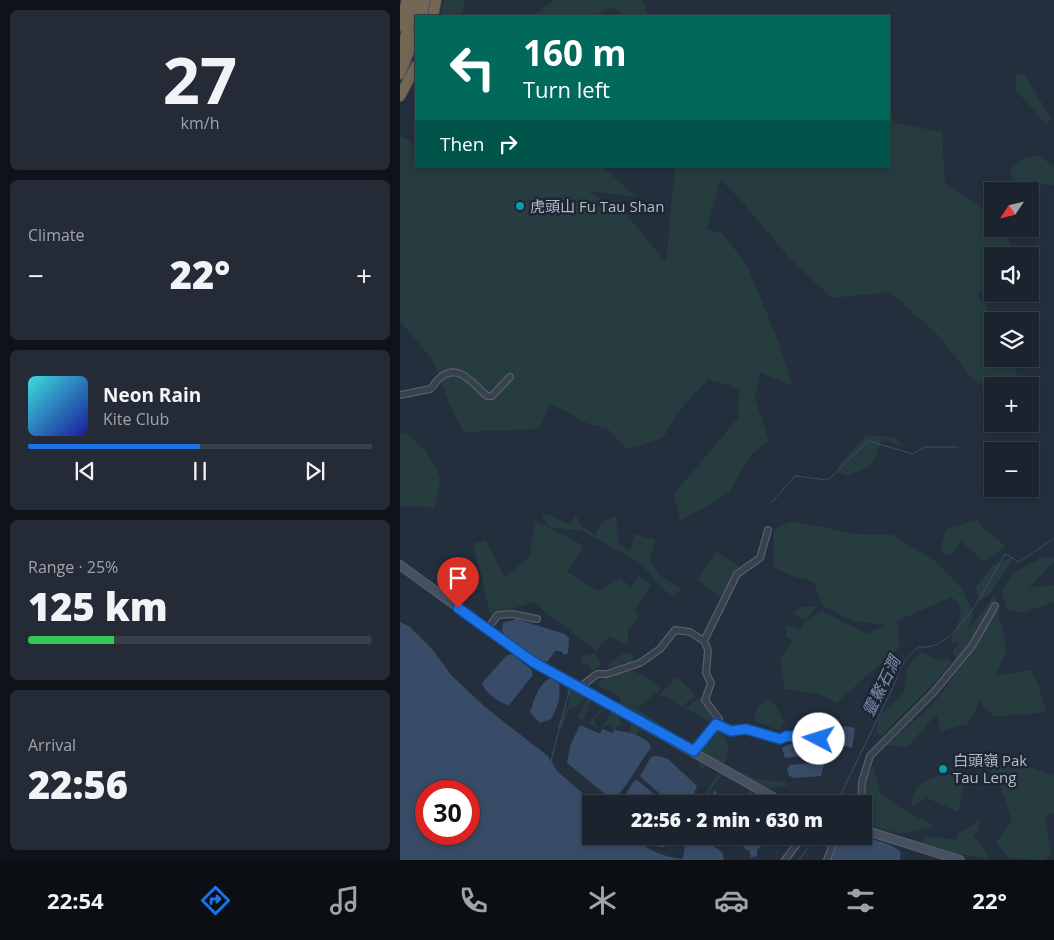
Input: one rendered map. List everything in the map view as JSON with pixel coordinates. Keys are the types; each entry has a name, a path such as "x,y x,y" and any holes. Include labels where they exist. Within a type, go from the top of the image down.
{"highway":[{"path":"400,26 407,0"},
{"path":"400,54 417,0"},
{"path":"422,15 425,0"},
{"path":"433,15 436,0"},
{"path":"400,74 415,36"},
{"path":"400,96 415,68"}],"street":[{"path":"400,395 430,389 438,379 450,371 459,372 487,396 492,396 510,377"},
{"path":"704,641 737,574 760,558 768,530"},
{"path":"400,565 533,662 770,795"},
{"path":"861,795 862,782 870,756 934,692 972,646 995,606"},
{"path":"487,629 498,615 512,614 537,619"},
{"path":"579,688 597,674 607,674 640,663 660,649 675,630 690,632 704,641 708,650 706,672 711,683 705,700 719,719 694,751"},
{"path":"716,724 731,731 746,729 780,739 787,736 819,739 828,746"},
{"path":"872,833 960,860"},
{"path":"785,860 796,845"},
{"path":"827,860 833,845"}],"green space":[{"path":"444,0 465,0 461,15 441,15"},
{"path":"555,0 643,0 649,15 623,15 611,7 597,15 533,15"},
{"path":"1024,74 1051,118 1047,126 1016,90 1016,75"},
{"path":"890,110 895,123 942,132 945,183 984,210 984,238 1008,238 1010,247 984,247 984,291 977,294 990,312 984,312 984,367 1015,367 1017,377 984,377 984,386 973,380 940,337 890,292 832,298 792,261 739,198 720,179 707,229 723,234 748,267 779,343 792,386 760,372 755,399 769,440 750,456 729,493 680,521 674,494 738,418 739,391 729,385 708,380 677,413 663,438 627,449 607,428 588,424 550,403 540,429 464,432 452,410 432,359 400,321 400,136 415,144 415,167 603,167 636,197 589,191 627,215 666,262 675,167 890,167"},
{"path":"1038,155 1054,167 1054,185 1039,184 1039,182 1014,182 1010,169 1024,158"},
{"path":"406,432 426,451 441,478 434,508 400,507 400,435"},
{"path":"867,435 895,438 903,447 882,438 876,456 868,468 846,476 837,472 840,464"},
{"path":"548,514 569,525 576,515 580,525 595,535 602,522 616,516 619,544 630,551 635,534 655,540 650,559 660,576 681,589 674,597 658,585 642,564 582,531 550,527 541,516"},
{"path":"535,520 584,546 567,572 598,591 620,578 631,587 639,576 651,585 635,611 640,616 628,630 628,646 610,636 596,651 533,602 491,616 473,544 486,540 504,577 530,557"},
{"path":"977,520 986,531 1006,546 984,562 961,541 950,555 940,552 946,529"},
{"path":"791,521 856,534 893,535 938,563 962,589 974,614 968,630 995,595 1007,652 994,676 1031,670 1039,687 1046,711 994,717 983,705 981,699 968,724 941,731 936,714 908,747 887,745 937,699 958,665 953,651 960,642 950,643 961,616 959,603 951,597 897,621 900,647 836,703 820,694 785,689 780,659 793,641 785,636 787,626 799,628 798,633 804,624 821,611 867,634 885,625 852,621 822,605 814,582 774,568 774,530"},
{"path":"716,552 739,566 721,597 697,580"},
{"path":"1015,556 989,595 979,601 976,587 993,565"},
{"path":"1044,557 1054,557 1054,561 1029,588 1054,585 1054,602 1023,613 1006,609 1002,590 1014,572"},
{"path":"817,606 805,621 792,613 802,607"},
{"path":"625,652 634,655 630,665 625,662 620,666 608,668 609,663"},
{"path":"921,652 941,661 946,657 952,662 881,737 876,731 879,716 904,692 907,668"},
{"path":"595,653 601,665 592,671 587,664 582,665 580,657"},
{"path":"633,671 647,677 661,689 638,708 625,701 692,745 693,753 714,767 705,766 701,771 698,761 643,726 634,737 629,736 630,723 616,709 621,698 596,684 612,672"},
{"path":"677,677 696,695 681,707 670,698 659,695"},
{"path":"587,682 590,685 583,701 575,707 570,707 561,730 557,726 570,702 567,689 570,685 584,691"},
{"path":"594,687 597,691 593,695 595,699 589,703 584,720 577,717"},
{"path":"700,697 712,717 709,722 686,708"},
{"path":"768,698 774,703 784,721 779,730 754,721 757,708"},
{"path":"604,706 613,708 622,724 617,726 615,732 609,725 602,727 612,711 602,710 594,720 598,729 589,723"},
{"path":"722,728 729,748 724,766 700,752 707,735"},
{"path":"1003,764 1029,767 1054,775 1054,813 1045,816 1051,852 1045,860 1009,858 996,843 1012,821 1002,790 990,771"},
{"path":"727,766 759,780 783,781 787,786 769,788 762,785 753,789 752,795 745,795 750,790 750,780 726,769"},
{"path":"874,766 879,791 894,804 934,826 901,834 872,826 872,795 866,795 866,775"},
{"path":"719,773 723,773 708,795 704,795"},
{"path":"958,773 963,788 958,812 927,798 911,806 913,796 921,784 933,778"},
{"path":"980,820 979,829 974,836 990,859 955,853 922,843 924,836 957,840 957,834"}],"water":[{"path":"516,619 565,634 569,638 568,653 564,655 561,651 555,651 548,661 544,663 526,653 510,641 502,631 503,623"},
{"path":"400,622 409,626 432,649 452,676 485,707 548,756 557,771 585,795 582,795 582,845 643,845 669,857 683,859 685,845 712,845 722,852 724,860 400,860"},
{"path":"512,654 531,669 533,675 509,705 493,697 482,683 506,656"},
{"path":"550,678 559,683 560,693 558,702 551,719 540,723 530,712 539,689"},
{"path":"580,725 600,734 602,729 613,733 614,730 629,733 643,738 650,744 651,748 618,795 606,795 567,763 570,746"},
{"path":"836,726 852,727 855,729 852,748 828,740 830,731"},
{"path":"790,744 818,747 823,754 785,758 782,748"},
{"path":"658,756 668,759 697,786 694,795 661,795 640,776 651,757"},
{"path":"821,762 824,765 821,776 794,778 789,776 787,769 790,765"},
{"path":"637,780 655,795 625,795 634,781"},
{"path":"715,790 718,795 711,795"},
{"path":"872,840 888,844 901,852 900,860 830,860 834,845 872,845"},
{"path":"742,845 761,846 757,850 757,856 751,858 749,850 746,850"}],"waterway":[{"path":"771,503 795,476 828,480 868,441 913,454 925,447 958,447"},
{"name":"靈鰲石澗","path":"840,795 901,667 910,655 919,647 933,646 946,639 958,627 970,613 1005,554 1019,562 1054,538"},
{"path":"551,761 570,687"},
{"name":"靈鰲石澗","path":"799,860 810,845"}],"place":[{"name":"虎頭山 Fu Tau Shan","path":"520,206"},
{"name":"白頭嶺 Pak Tau Leng","path":"943,769"}],"route":[{"path":"458,608 533,662 694,751 716,724 725,730 746,729 780,739 787,736 819,739"}]}
